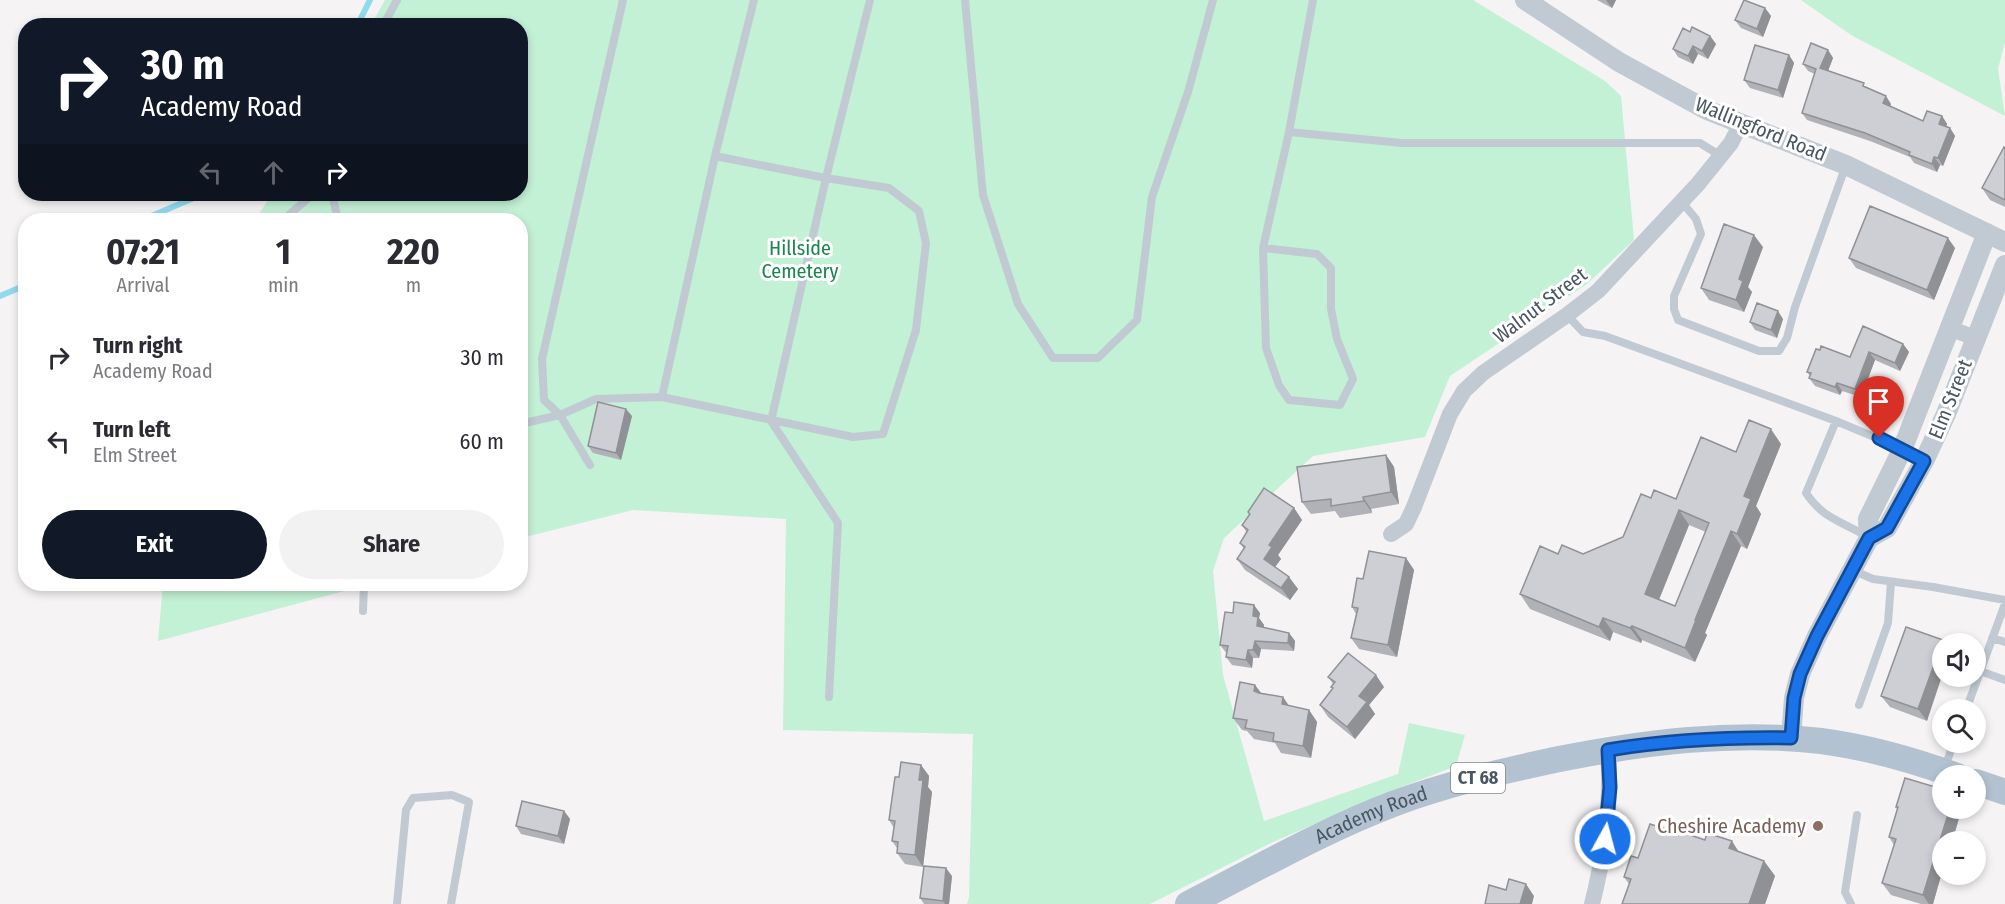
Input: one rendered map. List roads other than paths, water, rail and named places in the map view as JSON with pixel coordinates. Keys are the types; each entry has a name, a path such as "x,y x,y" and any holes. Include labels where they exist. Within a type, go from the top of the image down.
{"main road":[{"name":"Academy Road","path":"1188,904 1310,842 1392,805 1503,771 1608,750 1680,740 1744,737 1791,738 1851,746 1932,767"},
{"path":"1986,785 2005,792"}],"street":[{"name":"Wallingford Road","path":"1525,0 1629,67 1707,110 1846,165 1996,238"},
{"name":"Walnut Street","path":"1391,534 1406,524 1450,414 1464,391 1483,373 1568,315 1598,291 1721,156 1742,123"},
{"name":"Elm Street","path":"1869,538 1868,519 1902,450 1951,329 1996,238"},
{"name":"Elm Street","path":"1791,738 1794,698 1800,674 1817,636 1869,538 1887,528 1924,461 1946,414 2005,265"},
{"name":"Elm Street","path":"1951,329 1976,338"},
{"name":"Elm Street","path":"1902,450 1924,461"},
{"path":"1592,904 1602,863 1608,815 1610,777 1608,750"}],"lane":[{"path":"387,18 397,0"},
{"path":"590,465 560,415 544,400 542,359 623,0"},
{"path":"662,397 715,156 754,0"},
{"path":"829,697 838,523 771,421 826,178 870,0"},
{"path":"964,0 983,195 1018,304 1053,358 1098,358 1137,320 1152,197 1188,92 1213,0"},
{"path":"1263,248 1317,254 1331,268 1331,309 1337,339 1353,380 1340,405 1289,400 1279,385 1266,348 1263,248 1289,132 1313,0"},
{"path":"1289,132 1402,143 1700,144 1721,156"},
{"path":"528,422 560,415 596,399 662,397 853,437 884,434 916,330 926,243 919,211 889,188 715,156"},
{"path":"1681,201 1696,219 1701,234 1674,296 1674,309 1678,320 1759,351 1779,351 1787,338 1795,307 1846,165"},
{"path":"291,213 305,201"},
{"path":"1568,315 1583,332 1605,336 1879,438 1902,450"},
{"path":"1836,422 1806,493 1815,506 1828,517 1849,525 1869,538"},
{"path":"1851,570 1873,579 1934,587 2005,602 1986,654"},
{"path":"1859,705 1888,622 1891,582"},
{"path":"363,611 364,591"},
{"path":"1992,638 2005,642"},
{"path":"1986,673 2005,680"},
{"path":"397,904 406,810 412,798 452,795 469,802 452,904"},
{"path":"1851,904 1845,892 1857,815"}],"waterway":[{"path":"361,18 370,0"},
{"path":"158,213 187,201"},
{"path":"0,296 18,288"}],"place":[{"name":"Cheshire Academy","path":"1818,826"}],"park label":[{"name":"Hillside Cemetery","path":"800,260"}]}
